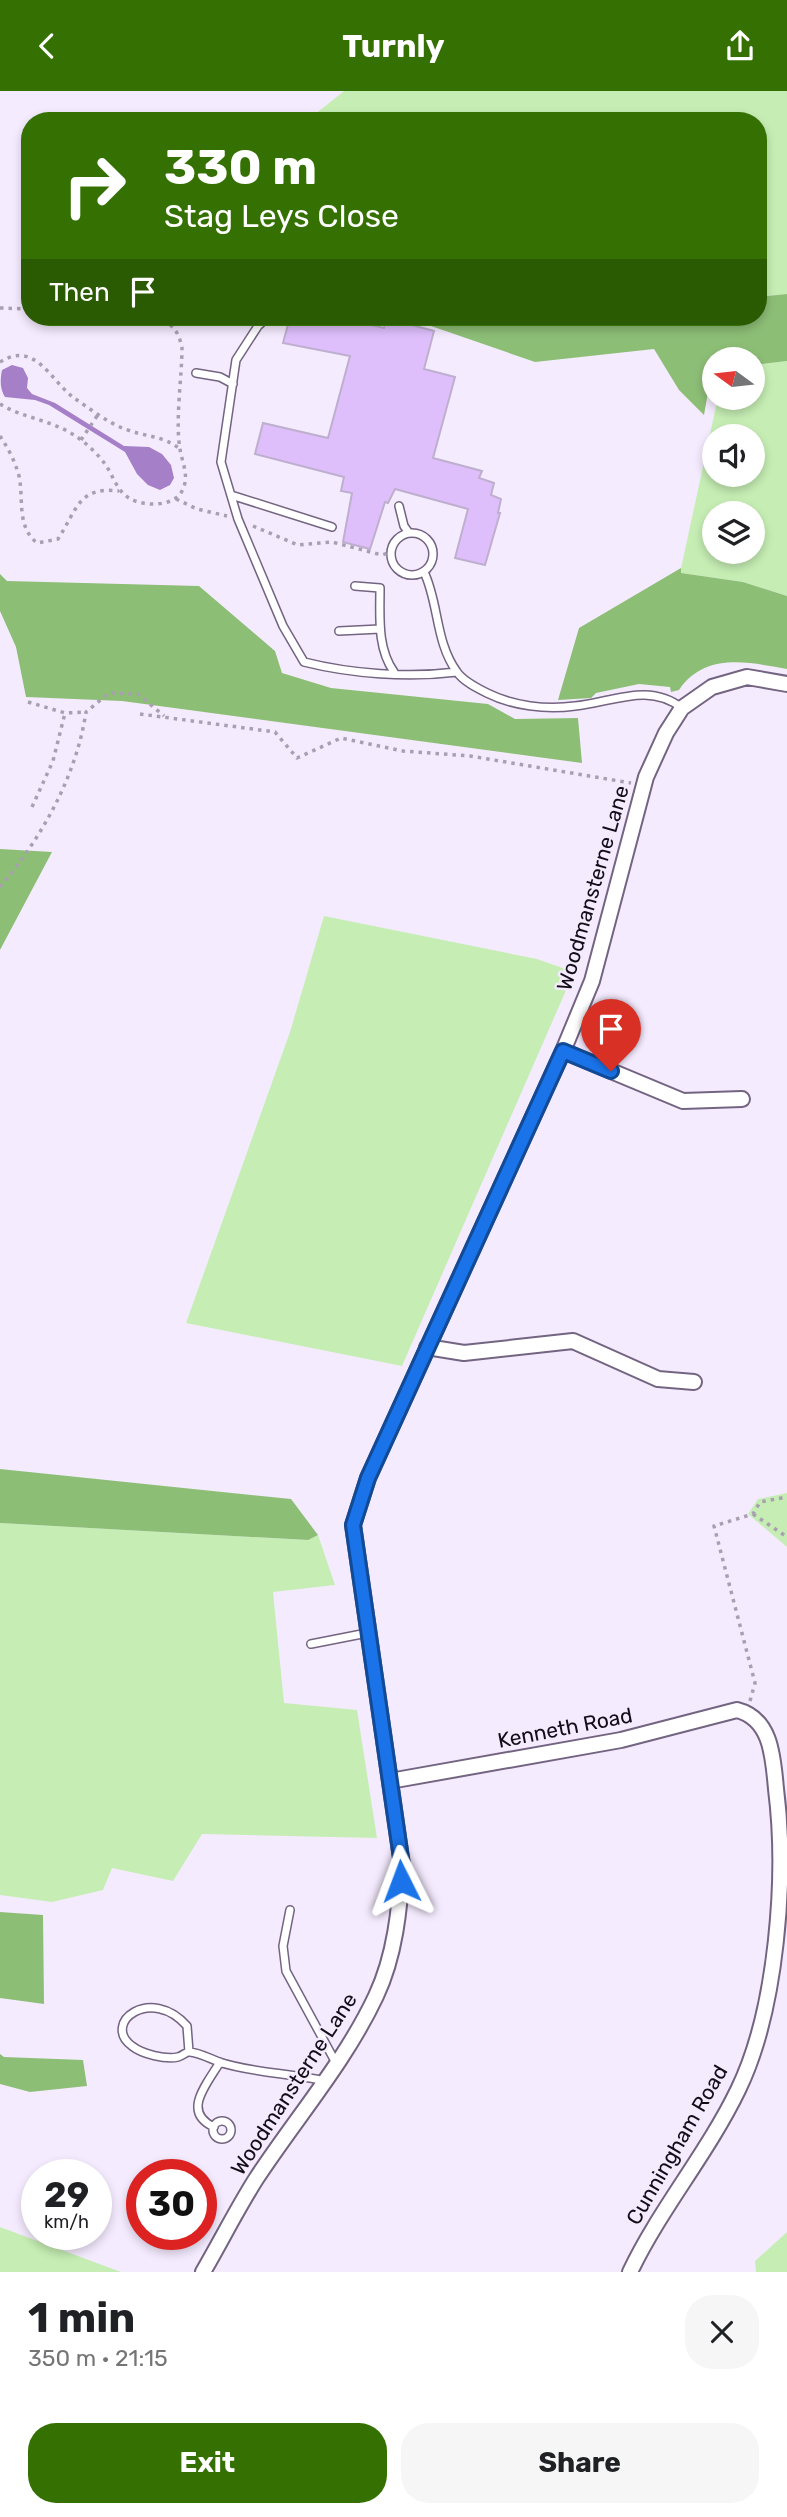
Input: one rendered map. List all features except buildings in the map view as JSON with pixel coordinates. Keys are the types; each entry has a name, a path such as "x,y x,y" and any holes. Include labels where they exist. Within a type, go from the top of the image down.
{"street":[{"name":"Woodmansterne Lane","path":"203,2272 255,2180 326,2081 377,1995 393,1935 402,1865 353,1525 368,1478 563,1051 592,981 643,786 666,733 682,708 712,687 747,677 787,684"},
{"path":"563,1051 683,1101 742,1099"},
{"path":"427,1347 464,1353 573,1341 658,1380 694,1382"},
{"name":"Kenneth Road","path":"390,1781 621,1740 737,1710 747,1713"},
{"name":"Cunningham Road","path":"630,2272 739,2089 767,2002 780,1905 779,1812 771,1744 755,1717 747,1713"}],"lane":[{"path":"258,326 236,360 221,462 238,519 283,626 304,661 337,670 431,675 457,672"},
{"path":"196,373 220,377 233,384"},
{"path":"231,495 332,527"},
{"path":"399,506 404,526 410,533 423,536 432,547 432,560 424,572"},
{"path":"410,533 397,539 391,552 394,565 404,574 424,572"},
{"path":"424,572 434,591 434,614 457,672 478,689 506,702 572,707 639,693 667,697 682,708"},
{"path":"355,586 380,588 380,629 386,661 394,672"},
{"path":"340,631 380,629"},
{"path":"311,1644 367,1633"},
{"path":"290,1910 283,1946 286,1971 337,2064"},
{"path":"189,2052 187,2026 163,2009 142,2006 132,2011 125,2020 123,2032 133,2047 171,2058 189,2052 220,2062 326,2081"},
{"path":"214,2127 200,2119 197,2113 201,2096 220,2062"}],"path":[{"path":"0,307 21,308"},
{"path":"0,404 51,423 81,440 104,463 122,492 130,499 165,503 176,499 183,490 186,473 180,449 182,348 179,331 173,326"},
{"path":"0,362 8,356 23,354 34,359 46,367 73,397 122,428 155,435 180,449"},
{"path":"81,440 99,413"},
{"path":"0,436 13,458 19,477 24,526 28,536 37,543 58,539 83,498 91,492 103,489 122,492"},
{"path":"176,499 214,514 238,519 298,545 332,543 382,555 391,552"},
{"path":"28,702 65,713 86,712 109,693 138,694 165,717"},
{"path":"0,887 38,838 62,790 82,735 86,712"},
{"path":"33,807 53,761 65,713"},
{"path":"140,714 275,731 298,758 341,738 403,751 470,756 614,778 643,786"},
{"path":"747,1713 755,1682 714,1526 753,1514 761,1502 787,1497"},
{"path":"753,1514 787,1537"}],"green space":[{"path":"344,91 787,91 787,294 767,296 767,112 318,112"},
{"path":"787,294 787,361 765,364 765,347 702,347 704,415 679,390 654,349 535,362 431,326 767,326 767,296"},
{"path":"787,361 787,596 743,582 680,573 702,471 702,487 765,487 765,424 712,424 715,410 765,410 765,364"},
{"path":"681,568 681,573 743,582 787,596 787,669 728,663 701,670 679,690 671,692 670,687 639,684 596,693 591,698 558,700 579,628"},
{"path":"0,574 7,581 199,586 275,651 282,673 331,688 488,704 515,719 578,718 582,763 122,701 26,697 16,647 0,611"},
{"path":"0,849 52,852 0,950"},
{"path":"324,916 537,959 574,972 402,1366 186,1323 290,1032"},
{"path":"0,1469 291,1499 318,1535 308,1540 0,1523"},
{"path":"787,1493 787,1547 748,1514 758,1499"},
{"path":"0,1523 307,1540 318,1535 335,1585 273,1592 284,1703 357,1710 377,1838 202,1834 173,1881 112,1868 103,1890 52,1902 0,1895"},
{"path":"0,1912 43,1915 44,2004 0,1998"},
{"path":"0,2054 4,2057 83,2060 87,2086 30,2092 0,2084"},
{"path":"0,2227 21,2235 21,2250 62,2250 121,2272 0,2272"},
{"path":"787,2232 787,2272 756,2272 755,2261"}],"shaded area":[{"path":"12,365 23,368 28,378 27,388 32,394 55,403 124,446 149,447 162,454 171,465 174,478 170,485 160,490 148,485 137,474 125,452 49,405 35,400 5,397 1,384 2,370"}],"route":[{"path":"401,1881 402,1865 360,1591 353,1525 368,1478 563,1051 611,1071"}]}
